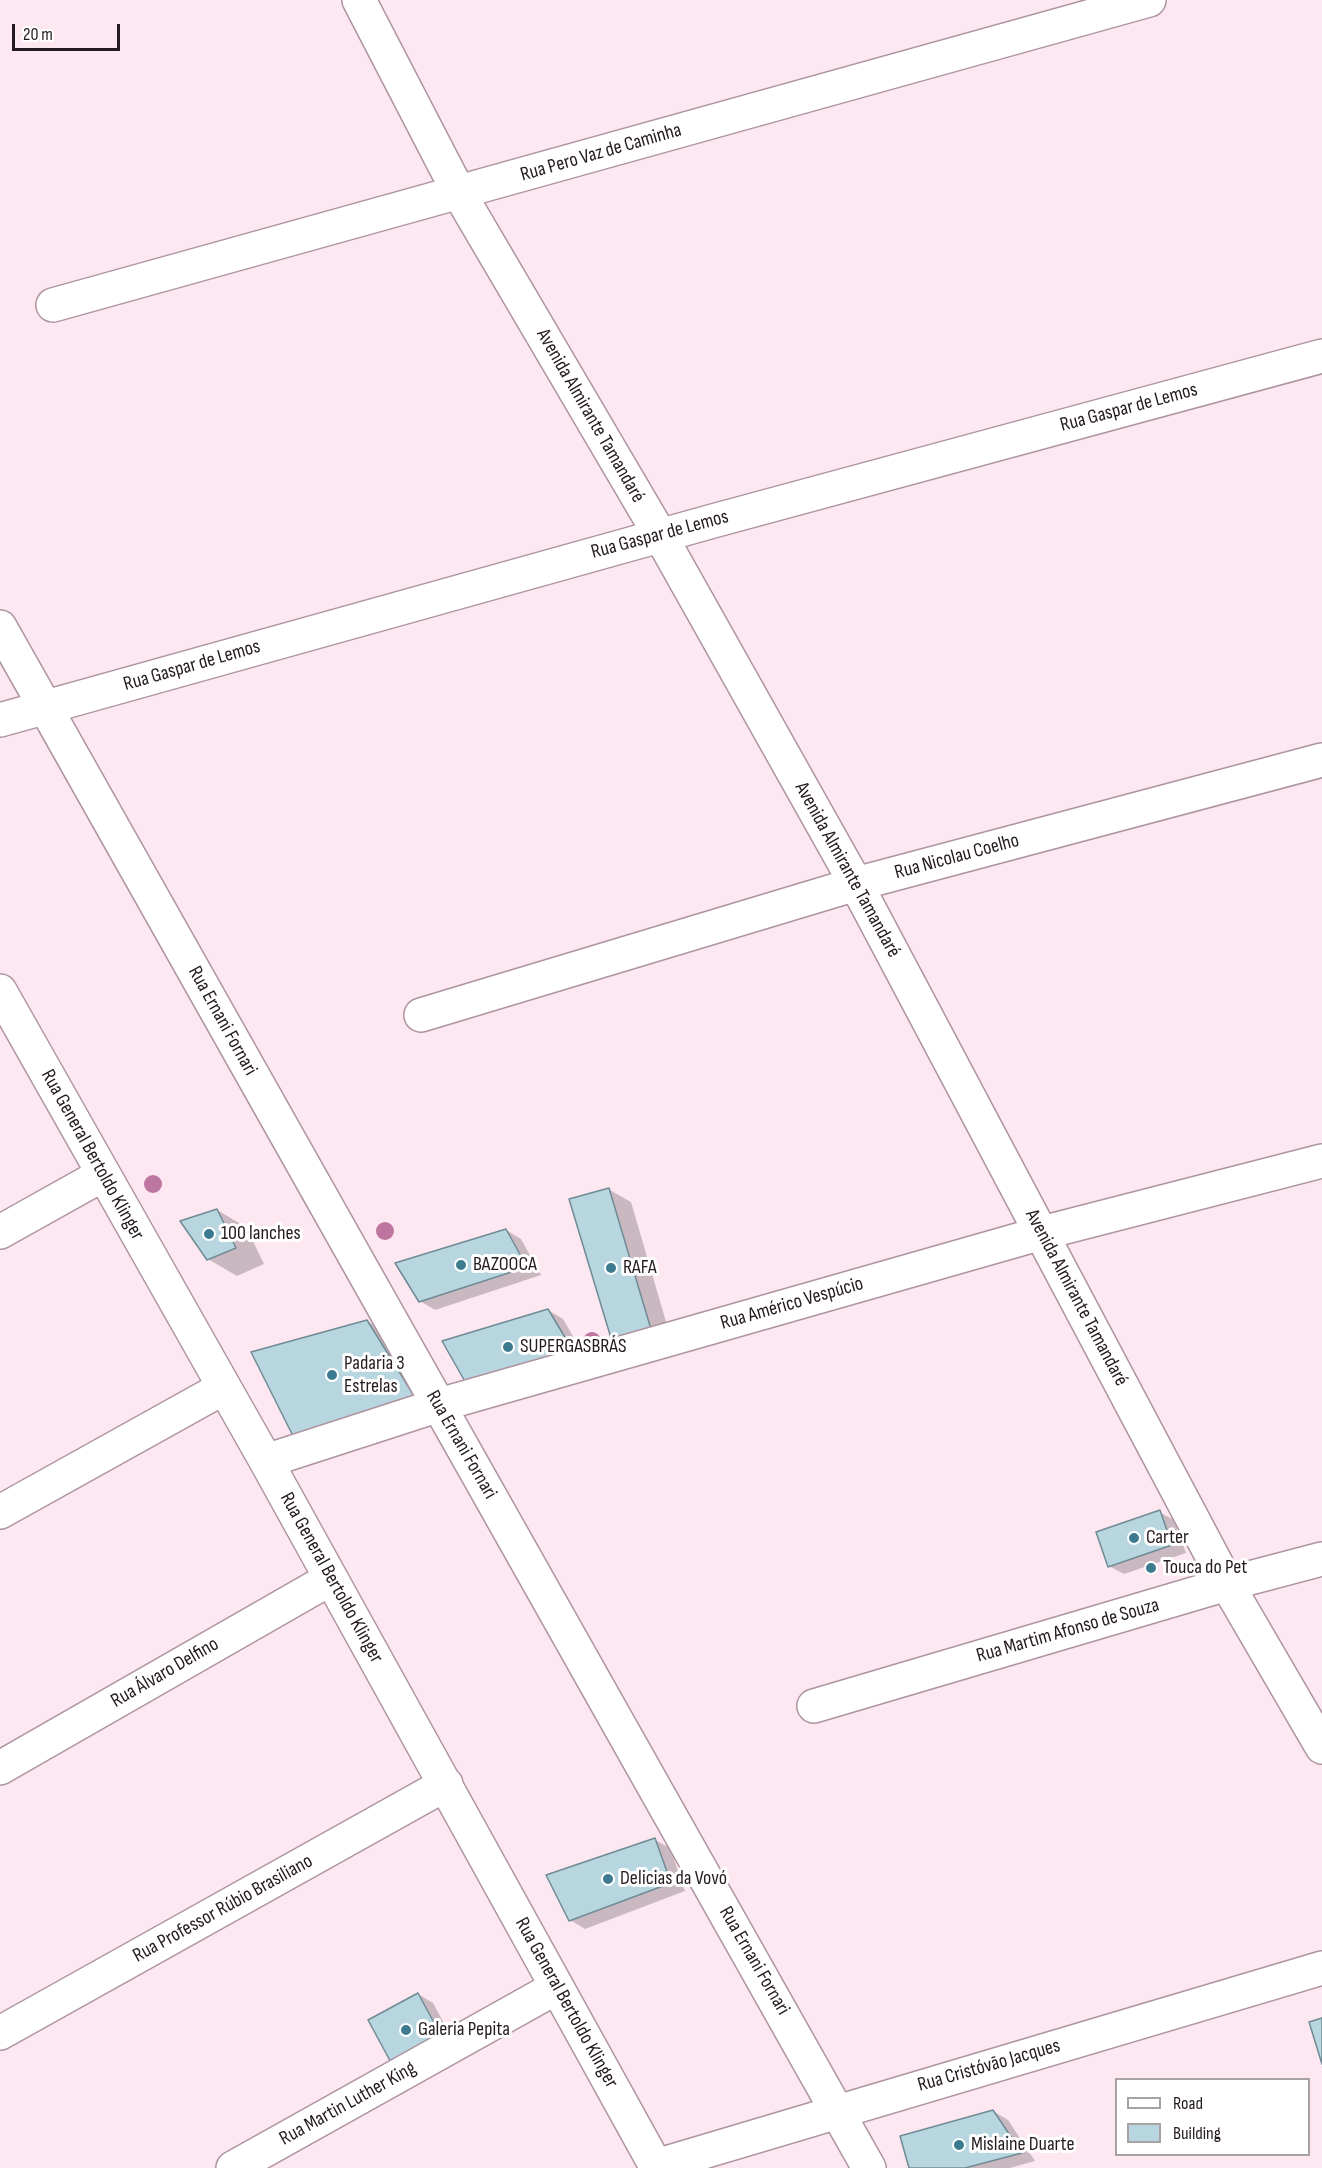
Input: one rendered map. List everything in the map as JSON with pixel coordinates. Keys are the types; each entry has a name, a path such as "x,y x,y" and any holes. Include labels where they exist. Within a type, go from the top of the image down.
{"street":[{"name":"Avenida Almirante Tamandaré","path":"359,0 459,193 660,536 856,884 1227,1584 1322,1746"},
{"name":"Rua Pero Vaz de Caminha","path":"53,305 1149,0"},
{"name":"Rua Gaspar de Lemos","path":"0,720 660,536 1322,356"},
{"name":"Rua Ernani Fornari","path":"0,627 869,2168"},
{"name":"Rua Nicolau Coelho","path":"422,1015 856,884 1322,760"},
{"name":"Rua General Bertoldo Klinger","path":"0,991 266,1461 657,2167"},
{"name":"Rua Américo Vespúcio","path":"266,1461 439,1406 1042,1233 1322,1161"},
{"path":"0,1232 102,1174"},
{"path":"0,1512 224,1388"},
{"name":"Rua Martim Afonso de Souza","path":"814,1706 1227,1584 1322,1559"},
{"name":"Rua Álvaro Delfino","path":"0,1768 330,1579"},
{"name":"Rua Professor Rúbio Brasiliano","path":"0,2033 446,1784"},
{"name":"Rua Cristóvão Jacques","path":"657,2167 838,2110 1322,1968"},
{"name":"Rua Martin Luther King","path":"234,2168 557,1987"}],"building":[{"name":"RAFA","path":"609,1188 653,1336 614,1348 569,1199"},
{"name":"100 lanches","path":"217,1209 236,1248 207,1260 180,1221"},
{"name":"BAZOOCA","path":"506,1229 527,1267 419,1302 395,1263"},
{"name":"SUPERGASBRÁS","path":"548,1309 575,1354 467,1385 442,1341"},
{"name":"Padaria 3 Estrelas","path":"367,1320 416,1399 293,1436 251,1352"},
{"name":"Carter","path":"1160,1510 1172,1545 1108,1567 1096,1532"},
{"name":"Delicias da Vovó","path":"655,1838 671,1883 569,1921 546,1875"},
{"name":"Galeria Pepita","path":"418,1993 444,2041 394,2068 368,2020"},
{"path":"1322,2018 1322,2064 1309,2022"},
{"name":"Mislaine Duarte","path":"993,2110 1022,2153 965,2168 909,2168 900,2136"}],"place":[{"name":"100 lanches","path":"209,1234"},
{"name":"BAZOOCA","path":"461,1265"},
{"name":"RAFA","path":"611,1268"},
{"name":"SUPERGASBRÁS","path":"508,1347"},
{"name":"Padaria 3 Estrelas","path":"332,1375"},
{"name":"Carter","path":"1134,1538"},
{"name":"Touca do Pet","path":"1151,1568"},
{"name":"Delicias da Vovó","path":"608,1879"},
{"name":"Galeria Pepita","path":"406,2030"},
{"name":"Mislaine Duarte","path":"959,2145"}]}
